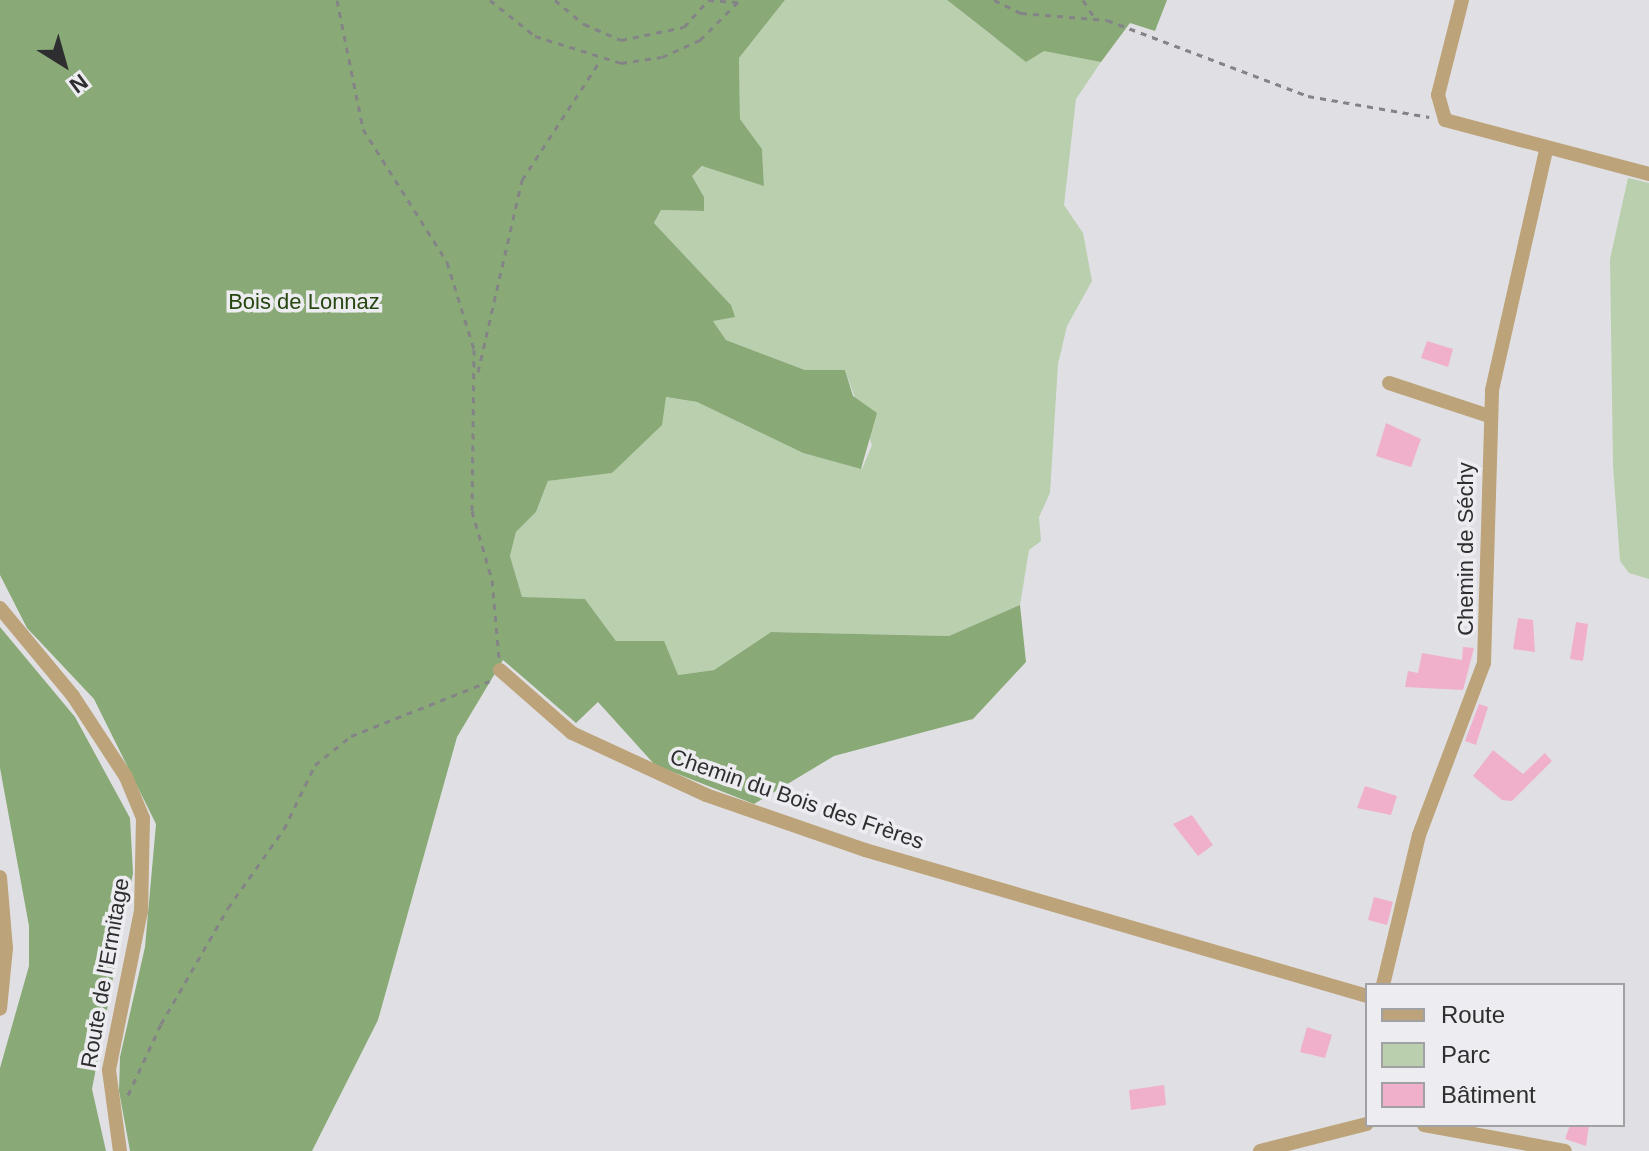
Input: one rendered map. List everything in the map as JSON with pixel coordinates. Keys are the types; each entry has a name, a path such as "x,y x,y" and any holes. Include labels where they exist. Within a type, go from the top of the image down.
{"street":[{"path":"1462,0 1438,95 1441,114 1457,126 1546,151 1649,174"},
{"name":"Chemin de Séchy","path":"1383,983 1416,845 1484,663 1489,416 1546,151"},
{"path":"1389,383 1489,416"},
{"name":"Route de l'Ermitage","path":"0,608 78,703 126,777 143,818 141,911 109,1070 120,1151"},
{"name":"Chemin du Bois des Frères","path":"500,670 572,733 706,795 865,850 1365,995"},
{"path":"0,877 6,948 0,1009"},
{"path":"1260,1151 1365,1125"},
{"path":"1435,1127 1565,1151"}],"path":[{"path":"337,0 363,129 447,262 477,374"},
{"path":"490,0 535,36 600,61 642,62 683,49 714,30 740,1"},
{"path":"555,0 584,24 621,40 684,27 708,0 740,1"},
{"path":"994,0 1021,13 1094,17 1119,24 1308,96 1405,116 1441,114"},
{"path":"1083,0 1094,17"},
{"path":"127,1106 132,1080 161,1024 228,908 284,829 315,765 351,736 476,689 500,670 492,580 472,511 477,374 522,180 600,61"}],"green space":[{"name":"Bois de Lonnaz","path":"0,0 785,0 739,58 740,119 762,149 764,186 702,166 692,176 704,197 704,211 661,210 654,223 731,305 735,317 713,321 726,340 805,370 845,370 853,396 877,413 861,469 803,453 697,402 666,397 662,425 612,473 548,481 536,512 516,532 510,556 522,597 585,599 616,641 664,641 678,675 714,670 771,632 949,636 1020,605 1026,662 973,719 834,756 754,804 655,765 598,702 576,723 503,660 457,737 378,1020 312,1151 130,1151 119,1091 120,1057 145,947 156,824 94,699 27,628 0,575"},
{"path":"785,0 947,0 996,39 1101,62 1076,99 1064,205 1083,233 1092,281 1067,326 1058,364 1050,493 1039,517 1041,541 1029,550 1020,605 949,636 771,632 714,670 677,675 616,641 585,599 522,598 510,556 516,532 536,512 548,481 612,473 665,397 697,402 803,453 862,469 872,445 845,370 805,370 726,340 713,321 731,305 654,223 661,210 704,211 704,197 692,176 703,166 764,185 762,149 740,119 739,58"},
{"path":"947,0 1167,0 1155,31 1130,23 1101,62 1044,51 1026,62"},
{"path":"1628,178 1649,183 1649,579 1629,573 1620,561 1613,466 1610,259"},
{"path":"0,627 75,717 130,818 133,873 92,1089 106,1151 0,1151 0,1068 29,966 29,926 0,768"}],"building":[{"path":"1427,341 1453,349 1448,367 1421,358"},
{"path":"1386,423 1421,439 1411,467 1376,456"},
{"path":"1518,618 1533,620 1535,652 1513,649"},
{"path":"1576,622 1588,624 1583,661 1570,659"},
{"path":"1463,647 1474,648 1463,690 1405,687 1408,671 1418,673 1422,653 1462,660"},
{"path":"1479,704 1488,707 1476,745 1465,741"},
{"path":"1493,750 1523,774 1545,753 1552,761 1512,801 1502,800 1473,776"},
{"path":"1365,786 1397,796 1391,815 1357,808"},
{"path":"1192,815 1213,845 1198,856 1173,824"},
{"path":"1374,897 1393,902 1387,925 1368,920"},
{"path":"1307,1027 1332,1035 1325,1058 1300,1052"},
{"path":"1164,1085 1166,1105 1131,1110 1129,1090"},
{"path":"1569,1127 1589,1127 1586,1146 1565,1139"}]}
